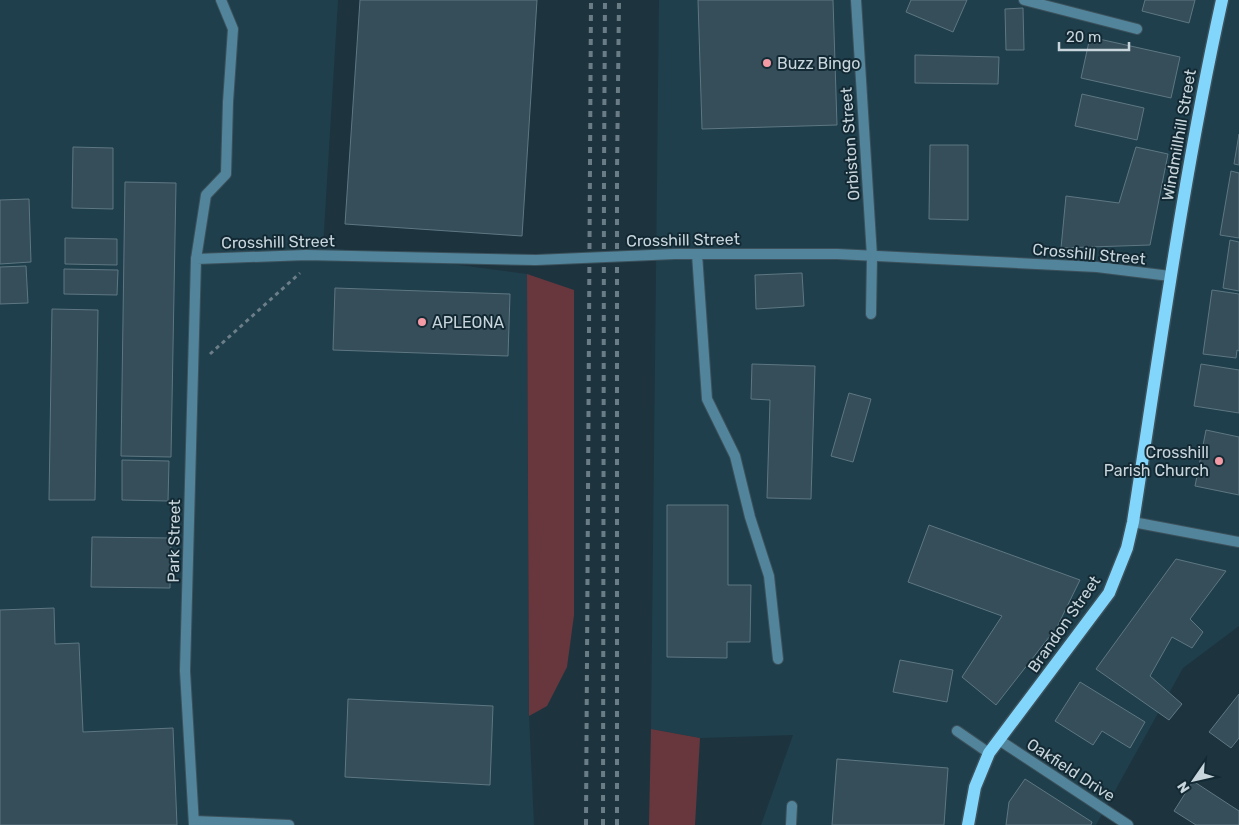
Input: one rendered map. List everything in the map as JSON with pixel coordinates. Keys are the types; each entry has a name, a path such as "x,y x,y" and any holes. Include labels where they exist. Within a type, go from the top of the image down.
{"main road":[{"name":"Windmillhill Street","path":"1170,276 1208,62 1222,0"},
{"name":"Brandon Street","path":"968,825 974,787 989,753 1109,593 1127,548 1133,522 1170,276"}],"street":[{"name":"Orbiston Street","path":"856,0 872,256 871,314"},
{"path":"1024,0 1137,29"},
{"name":"Park Street","path":"194,823 185,671 196,258 206,195 226,174 232,29 222,1"},
{"name":"Crosshill Street","path":"196,258 306,255 536,260 675,254 837,254 1097,267 1170,276"},
{"path":"697,254 708,399 735,456 750,518 769,576 778,659"},
{"path":"1133,522 1239,542"},
{"path":"957,731 989,753"},
{"name":"Oakfield Drive","path":"999,740 1128,825"},
{"path":"791,825 792,806"},
{"path":"194,823 289,825"}],"path":[{"path":"193,369 304,269"}],"shaded area":[{"path":"0,0 338,0 323,247 527,274 529,716 534,825 0,825"},
{"path":"659,0 1239,0 1239,626 1183,668 1096,825 761,825 793,735 700,738 651,729"},
{"path":"527,274 574,290 574,615 567,667 547,706 529,716"},
{"path":"651,729 700,738 695,825 649,825"}],"building":[{"path":"360,0 537,0 522,236 345,224"},
{"name":"Buzz Bingo","path":"698,0 833,0 837,125 702,129"},
{"path":"911,0 967,0 953,32 906,12"},
{"path":"1145,0 1195,0 1189,23 1142,11"},
{"path":"1023,8 1024,50 1006,50 1005,9"},
{"path":"1090,37 1180,57 1171,98 1081,78"},
{"path":"915,55 999,57 998,84 915,83"},
{"path":"1082,94 1144,108 1137,140 1075,126"},
{"path":"1239,134 1239,165 1234,164"},
{"path":"930,145 968,145 968,220 929,219"},
{"path":"73,147 113,148 113,209 72,208"},
{"path":"1136,147 1168,154 1150,245 1061,248 1066,196 1119,203"},
{"path":"1231,171 1239,173 1239,238 1220,235"},
{"path":"125,182 176,183 171,457 121,456"},
{"path":"29,199 31,262 0,264 0,200"},
{"path":"65,238 117,239 117,265 65,264"},
{"path":"1230,240 1239,242 1239,291 1223,288"},
{"path":"26,266 28,303 0,304 0,267"},
{"path":"64,269 118,270 117,295 64,294"},
{"path":"802,273 804,306 756,309 755,275"},
{"name":"APLEONA","path":"335,288 510,294 508,356 333,350"},
{"path":"1212,290 1239,294 1239,351 1237,350 1236,358 1203,354"},
{"path":"52,309 98,310 95,500 49,500"},
{"path":"752,364 815,366 811,499 767,498 770,400 751,399"},
{"path":"1201,364 1239,370 1239,413 1194,406"},
{"path":"849,393 871,399 853,462 831,456"},
{"name":"Crosshill Parish Church","path":"1206,430 1239,437 1239,495 1195,486"},
{"path":"122,460 169,461 168,501 122,500"},
{"path":"667,505 728,505 728,585 751,585 750,642 727,642 727,658 667,657"},
{"path":"929,525 1080,580 1057,627 996,705 962,677 1002,616 908,582"},
{"path":"92,537 171,538 170,588 91,587"},
{"path":"1176,559 1226,571 1190,619 1203,632 1192,648 1172,637 1150,676 1182,704 1169,720 1096,669"},
{"path":"54,608 55,644 79,643 83,732 173,728 177,825 0,825 0,610"},
{"path":"900,660 953,670 947,702 893,692"},
{"path":"1080,682 1145,722 1130,748 1102,731 1093,745 1055,721"},
{"path":"1239,694 1239,738 1231,748 1209,732"},
{"path":"348,699 493,706 490,785 345,777"},
{"path":"837,759 948,768 944,825 832,825"},
{"path":"1025,779 1092,822 1091,825 1006,825 1009,802"},
{"path":"1193,781 1239,811 1239,825 1196,825 1174,811"}],"railway":[{"path":"586,825 591,0"},
{"path":"603,825 605,0"},
{"path":"617,825 617,172 619,0"}],"place":[{"name":"Buzz Bingo","path":"767,63"},
{"name":"APLEONA","path":"422,322"},
{"name":"Crosshill Parish Church","path":"1219,461"}]}
